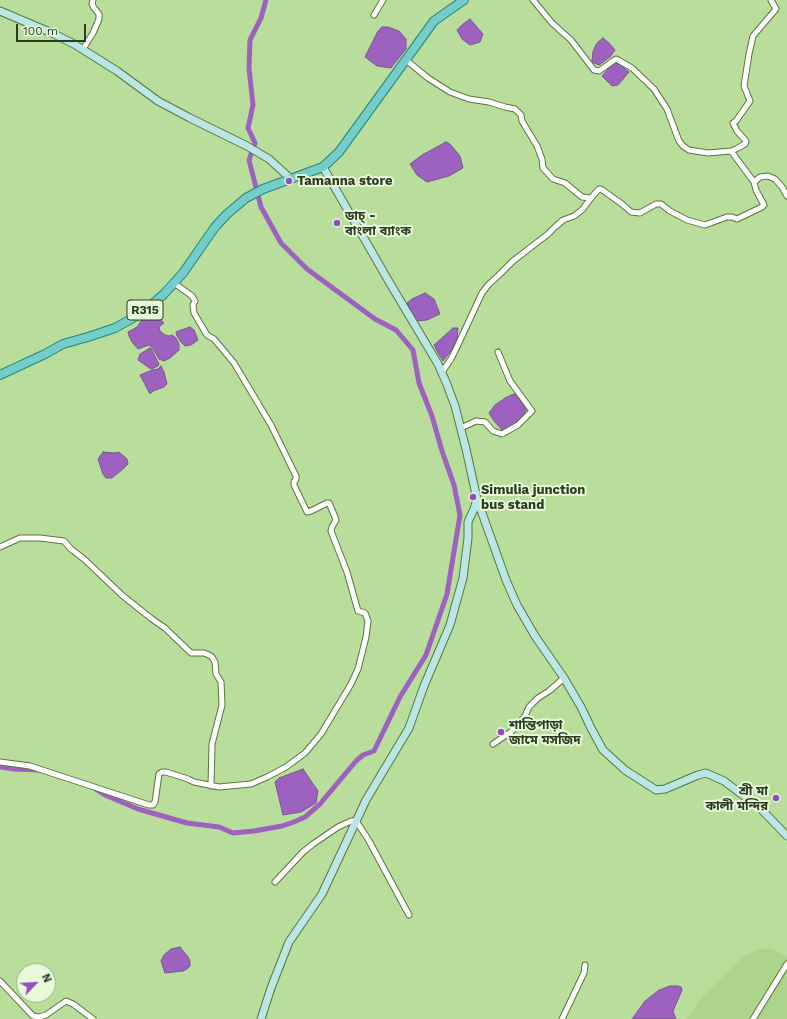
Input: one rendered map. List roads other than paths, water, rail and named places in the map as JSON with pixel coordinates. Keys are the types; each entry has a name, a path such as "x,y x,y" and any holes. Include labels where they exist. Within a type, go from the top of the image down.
{"main road":[{"name":"R315","path":"0,376 62,344 115,328 142,312 174,284 215,228 227,214 246,198 263,189 323,168 339,152 434,21 464,0"}],"street":[{"path":"83,49 93,33 99,18 99,14 92,4 94,0"},
{"path":"374,15 383,0"},
{"path":"533,0 552,23 571,40 594,70 599,71 616,59 632,68 654,89 667,109 679,140 683,146 689,150 708,153 731,151 745,144 746,141 737,131 733,123 750,101 744,86 749,54 753,36 776,9 771,0"},
{"path":"0,11 61,37 83,49 117,71 158,101 247,146 269,159 291,179"},
{"path":"406,60 428,78 450,92 470,99 515,109 521,115 522,121 537,146 542,159 543,168 553,179 565,184 582,197 591,198"},
{"path":"442,372 451,359 482,293 489,284 513,261 543,239 563,220 574,216 582,210 599,189 622,204 631,212 640,213 656,204 661,204 670,211 687,220 705,225 727,217 737,219 762,207 764,205 756,190 754,182 731,151"},
{"path":"323,168 442,372 455,406 477,498 503,573 517,605 535,636 564,678 603,750 625,770 656,790 666,789 706,773 724,781 760,808 787,836"},
{"path":"754,182 760,177 768,176 775,179 787,196"},
{"path":"0,762 30,766 149,805 153,805 155,802 159,774 162,772 211,786 219,787 251,784 286,767 305,753 321,734 351,684 358,669 368,621 365,613 358,611 348,577 331,531 336,520 329,503 311,512 307,512 294,485 296,476 271,425 234,363 214,339 207,335 194,313 193,305 195,302 192,296 174,284"},
{"path":"460,428 476,421 486,422 493,431 502,434 518,425 532,411 510,381 498,352"},
{"path":"261,1019 289,942 322,894 366,800 409,728 424,686 450,625 463,578 468,538 468,522 477,498"},
{"path":"0,547 20,538 40,538 64,541 123,596 165,628 191,653 204,654 212,657 215,662 216,674 220,682 222,704 212,744 211,786"},
{"path":"493,744 512,731 525,716 529,707 564,678"},
{"path":"275,882 313,844 338,827 351,821 356,821"},
{"path":"356,821 368,839 409,915"},
{"path":"753,1019 787,964"},
{"path":"562,1019 584,973 585,965"},
{"path":"0,981 33,1016 38,1017 46,1015 66,1001 73,1004 93,1019"}],"waterway":[{"path":"94,788 105,795 138,809 187,823 219,827 233,833 282,826 305,817 320,804 356,761 363,755 374,751 400,697 426,655 447,594 460,515 454,485 432,416 419,383 413,350 396,330 375,319 307,269 281,243 261,207 249,160 255,143 248,128 253,105 249,68 250,40 261,18 266,0"},
{"path":"0,767 39,770"}],"place":[{"name":"Tamanna store","path":"289,181"},
{"name":"ডাচ্ - বাংলা ব্যাংক","path":"337,223"},
{"name":"Simulia junction bus stand","path":"473,497"},
{"name":"শান্তিপাড়া জামে মসজিদ","path":"501,732"},
{"name":"শ্রী মা কালী মন্দির","path":"776,798"}]}
